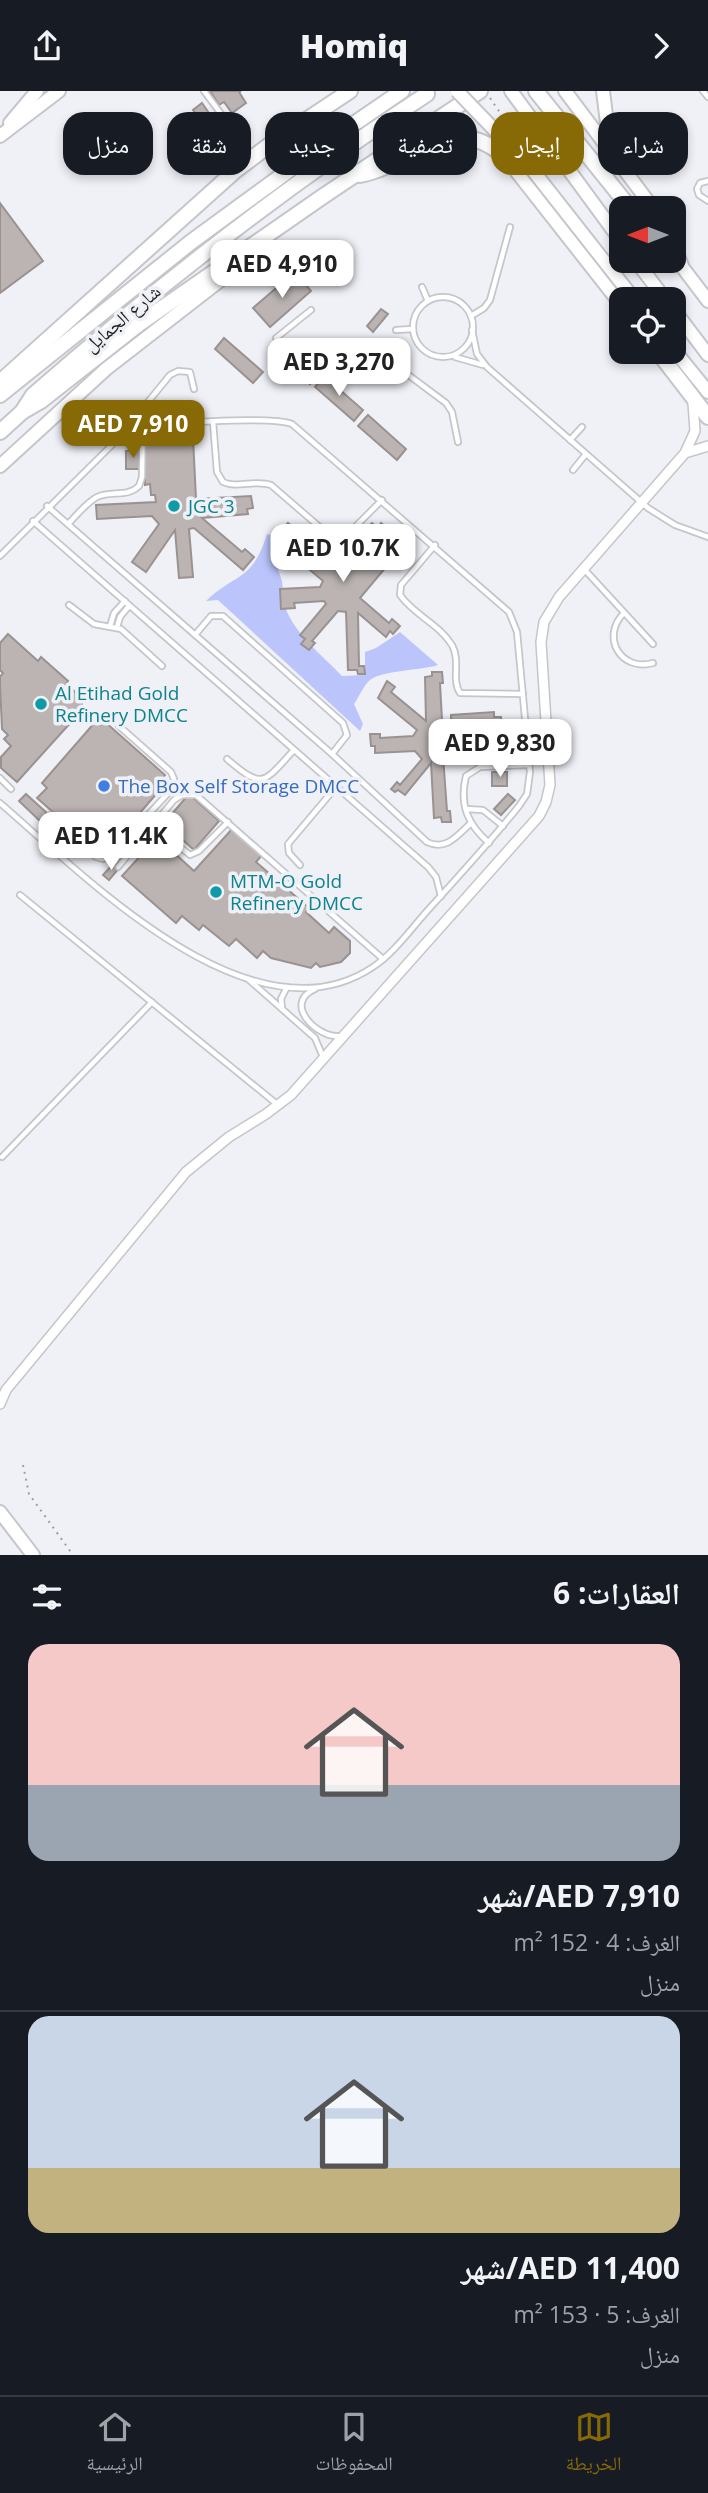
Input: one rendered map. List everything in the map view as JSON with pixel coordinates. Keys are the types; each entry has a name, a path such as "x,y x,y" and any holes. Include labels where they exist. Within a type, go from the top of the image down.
{"main road":[{"path":"2,134 20,108 37,91"},
{"path":"2,134 59,91"},
{"path":"318,112 333,91"},
{"path":"318,112 350,91"},
{"name":"شارع الجمايل","path":"0,395 191,242 402,91"},
{"path":"457,91 531,168 625,287"},
{"path":"22,412 41,401 139,324 243,254 351,176 483,91"},
{"path":"511,91 609,225"},
{"path":"536,91 620,196"},
{"path":"565,91 598,134"},
{"path":"603,91 606,112"},
{"name":"شارع الجمايل","path":"0,432 22,412 33,395 177,273 290,188 427,94"},
{"path":"351,176 393,165 438,141 461,138 492,147 511,163 609,288"},
{"path":"0,381 215,188 265,149"},
{"path":"629,175 644,196"},
{"path":"0,465 78,393 222,279 243,254"},
{"path":"686,270 708,301"},
{"path":"645,273 656,287"},
{"path":"686,326 708,355"},
{"path":"667,364 708,417"},
{"path":"685,364 708,392"},
{"path":"0,1512 33,1555"}],"street":[{"path":"0,1404 6,1390 186,1172 229,1137 279,1105 323,1059 543,809 550,785 541,632 553,605 685,453 695,431 696,419 691,395"},
{"path":"685,453 708,446"}],"lane":[{"path":"204,91 254,157"},
{"path":"703,91 708,97"},
{"path":"708,181 700,184 697,189 701,198 708,201"},
{"path":"471,316 484,308 490,300 510,227"},
{"path":"422,287 428,301"},
{"path":"487,367 466,358 436,357 422,350 413,329 415,316 428,301 442,297 456,300 471,316 477,354 487,367 665,520 708,537"},
{"path":"276,338 311,310"},
{"path":"396,330 413,329"},
{"path":"451,356 463,349 472,330"},
{"path":"383,356 446,403 452,412 458,442"},
{"path":"68,524 95,498 128,493 139,486 142,477 143,408 170,375 178,371 190,372 194,389"},
{"path":"0,556 47,506 121,435 141,427 274,420 292,424 435,545 504,606 513,618 517,632 529,765 527,794 489,843 383,959 347,981 307,993 302,1001 304,1016 321,1048 323,1059"},
{"path":"213,422 217,472 223,482 234,485 258,482 271,485 330,536 349,533 382,500"},
{"path":"570,440 582,427"},
{"path":"573,470 586,454"},
{"path":"47,506 332,754 427,842 447,844 470,824"},
{"path":"33,521 428,867 436,877 441,896"},
{"path":"435,545 401,585 401,598 447,638 457,657 457,684 460,693 523,694"},
{"path":"583,568 653,644"},
{"path":"110,626 114,613 127,604"},
{"path":"117,627 127,604"},
{"path":"69,605 94,624 117,627 162,666"},
{"path":"625,613 613,629 613,639 621,654 636,664 653,663"},
{"path":"195,635 211,617 223,617 343,723 347,731 346,739 332,754"},
{"path":"50,815 96,857 107,858 173,787 171,772 119,726"},
{"path":"227,759 249,778 260,780 270,776 294,750"},
{"path":"489,843 470,824 464,782 470,772 480,767 529,765"},
{"path":"0,778 11,789"},
{"path":"300,865 289,853 288,843 336,787"},
{"path":"118,867 174,800 187,794 201,798 383,959"},
{"path":"0,803 161,938 202,960 245,976 287,986 316,989"},
{"path":"466,809 482,810 503,826"},
{"path":"153,825 190,855 200,851 228,822"},
{"path":"44,841 59,824"},
{"path":"20,895 279,1105"},
{"path":"245,976 308,1027 329,1036 344,1035"},
{"path":"282,1008 282,994 287,986"},
{"path":"2,1157 152,1002"}],"path":[{"path":"483,91 499,112"},
{"path":"23,1465 29,1493 73,1555"}],"shaded area":[{"path":"267,534 281,537 275,557 288,615 309,643 342,676 365,675 365,652 400,632 438,665 370,680 354,704 363,724 360,731 218,600 206,601 249,569 256,561"}],"building":[{"path":"210,91 241,91 239,92 246,103 233,112 224,102 219,105"},
{"path":"202,103 208,112 194,112 193,110"},
{"path":"0,203 43,261 0,293"},
{"path":"319,259 333,271 328,277 314,265"},
{"path":"295,272 311,291 270,327 253,308"},
{"path":"381,309 388,314 373,332 367,326"},
{"path":"224,338 263,372 253,383 215,349"},
{"path":"281,339 320,373 310,384 271,350"},
{"path":"324,376 363,410 354,421 315,387"},
{"path":"368,415 406,449 397,460 358,426"},
{"name":"JGC 3","path":"181,432 181,438 193,438 196,499 251,496 253,508 247,509 248,514 202,518 242,552 245,549 254,557 243,570 194,528 189,529 193,577 179,578 175,530 146,572 132,562 159,524 152,516 97,519 96,505 156,502 155,495 151,495 150,484 145,485 144,441 148,439 148,433"},
{"path":"139,450 139,469 126,469 126,451"},
{"path":"288,523 300,533 296,537 331,567 339,557 336,554 362,523 367,528 372,523 378,528 381,523 392,532 387,537 397,546 393,551 397,554 360,598 389,623 392,619 400,626 393,634 390,631 386,637 358,613 359,666 364,666 365,674 348,670 346,612 338,611 312,641 315,643 309,650 301,644 305,639 300,635 326,604 324,601 294,603 295,608 281,609 280,589 320,587 323,581 277,542 283,535 280,532"},
{"name":"Al Etihad Gold Refinery DMCC","path":"8,634 38,661 41,657 68,681 66,684 82,698 82,710 17,782 1,768 1,757 11,746 4,739 8,735 2,729 0,685 3,673 0,670 0,643"},
{"path":"432,672 442,672 442,720 451,720 451,715 494,712 494,717 501,717 502,728 506,728 508,744 502,744 503,752 496,752 496,756 452,759 451,755 443,756 447,811 450,811 451,822 442,822 441,817 434,818 431,763 405,795 391,789 397,782 400,785 422,759 415,751 375,753 375,746 371,746 370,734 380,734 380,738 413,736 417,730 378,698 387,681 395,687 391,692 426,721 425,677 432,676"},
{"name":"The Box Self Storage DMCC","path":"96,721 100,725 104,721 165,775 161,780 165,784 112,845 107,840 97,851 37,798 47,788 42,783"},
{"path":"492,772 507,772 507,786 492,786"},
{"path":"26,794 47,813 40,821 19,801"},
{"path":"189,794 219,821 194,850 164,823"},
{"path":"508,794 515,800 501,815 494,809"},
{"name":"MTM-O Gold Refinery DMCC","path":"233,828 262,855 256,862 309,908 306,912 329,933 334,927 350,941 350,953 341,962 320,967 316,963 311,968 271,958 263,951 257,958 236,939 229,946 203,925 199,930 182,916 176,923 122,876 153,842 157,845 161,841 194,871"},
{"path":"114,863 119,868 109,880 103,875"}],"place":[{"name":"JGC 3","path":"174,506"},
{"name":"Al Etihad Gold Refinery DMCC","path":"41,704"},
{"name":"The Box Self Storage DMCC","path":"104,786"},
{"name":"MTM-O Gold Refinery DMCC","path":"216,892"}]}
